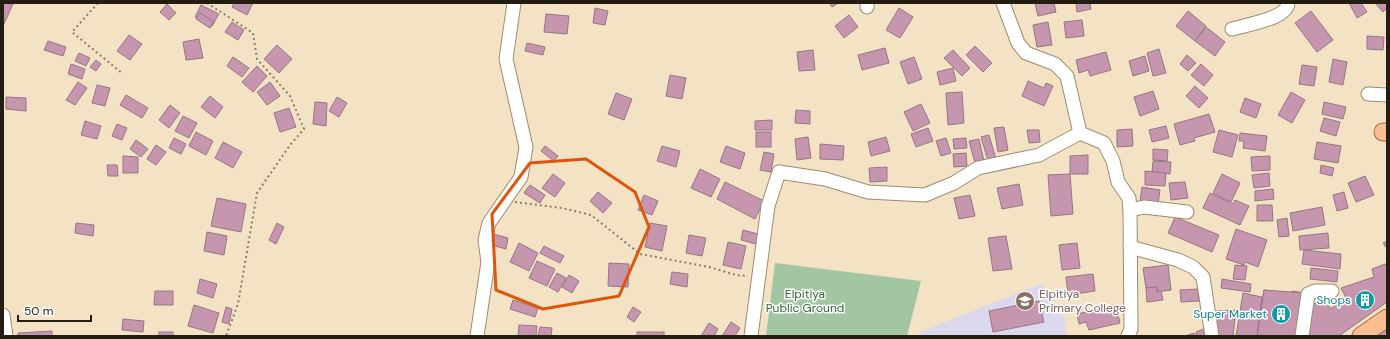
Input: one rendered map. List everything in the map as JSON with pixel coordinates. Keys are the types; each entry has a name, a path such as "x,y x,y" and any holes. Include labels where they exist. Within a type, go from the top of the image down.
{"main road":[{"path":"1361,336 1387,318"}],"street":[{"path":"477,336 488,262 485,240 488,224 521,177 526,147 506,59 514,3"},
{"path":"1003,3 1018,43 1026,53 1055,64 1067,76 1080,133"},
{"path":"1232,29 1280,15 1288,7 1288,3"},
{"path":"1368,94 1387,95"},
{"path":"1080,133 1104,143 1113,161 1118,182 1129,198 1132,329 1128,336"},
{"path":"751,336 768,206 779,172 825,179 868,192 925,195 954,183 978,168 1039,155 1080,133"},
{"path":"1130,210 1144,207 1187,212"},
{"path":"1130,247 1178,260 1193,267 1203,277 1212,336"},
{"path":"1302,336 1308,294 1315,291 1332,291"},
{"path":"3,315 6,336"}],"path":[{"path":"98,3 72,32 124,74"},
{"path":"207,3 253,33 257,59 290,96 304,129 290,145 257,193 238,304 226,336"},
{"path":"504,201 562,208 591,215 640,254 708,267 736,275 759,277"}],"highlighted area":[{"path":"586,159 635,192 649,227 619,296 543,309 496,290 492,214 530,163"}],"shaded area":[{"name":"Elpitiya Primary College","path":"1041,284 1065,319 1066,336 920,336 920,332"}],"green space":[{"name":"Elpitiya Public Ground","path":"775,263 921,281 907,336 766,336"}],"building":[{"path":"3,3 13,4 3,26"},
{"path":"234,3 253,3 247,15 232,7"},
{"path":"829,3 838,3 832,7"},
{"path":"1035,3 1054,3 1056,12 1038,16"},
{"path":"1076,3 1090,3 1091,9 1077,12"},
{"path":"1349,3 1361,3 1367,12 1357,18"},
{"path":"1375,3 1387,3 1387,8 1383,12"},
{"path":"167,4 176,13 169,20 160,12"},
{"path":"201,5 219,14 212,26 195,17"},
{"path":"595,8 608,11 605,25 593,23"},
{"path":"899,8 913,17 900,38 886,30"},
{"path":"1188,11 1206,26 1195,41 1176,26"},
{"path":"1311,11 1333,40 1317,52 1295,23"},
{"path":"200,13 214,22 210,28 196,19"},
{"path":"546,14 569,16 567,34 544,32"},
{"path":"849,15 858,27 844,38 835,26"},
{"path":"1082,20 1084,36 1066,38 1064,22"},
{"path":"232,22 244,30 238,40 225,32"},
{"path":"1048,22 1052,45 1037,47 1033,25"},
{"path":"1206,27 1225,42 1215,56 1195,41"},
{"path":"129,35 142,44 130,60 117,51"},
{"path":"1367,36 1384,37 1383,50 1367,49"},
{"path":"199,39 203,58 186,60 183,42"},
{"path":"48,41 66,47 63,56 44,50"},
{"path":"527,43 545,47 543,55 525,51"},
{"path":"277,45 292,59 279,73 264,59"},
{"path":"975,46 992,63 983,72 966,55"},
{"path":"885,48 889,63 862,70 858,55"},
{"path":"1159,49 1166,73 1153,76 1147,53"},
{"path":"813,50 815,70 799,71 797,52"},
{"path":"953,50 970,68 962,76 944,58"},
{"path":"1106,52 1111,70 1090,76 1088,70 1079,73 1076,60"},
{"path":"79,53 90,58 86,66 75,61"},
{"path":"1187,55 1196,63 1188,71 1180,64"},
{"path":"1145,56 1149,71 1133,76 1129,61"},
{"path":"233,57 249,68 242,77 227,66"},
{"path":"914,57 922,79 908,84 900,62"},
{"path":"1333,59 1347,62 1343,85 1329,82"},
{"path":"96,60 101,64 96,71 90,67"},
{"path":"71,64 85,69 82,79 68,74"},
{"path":"1201,64 1213,75 1204,86 1191,75"},
{"path":"1302,65 1317,67 1314,86 1299,84"},
{"path":"257,66 267,76 253,92 242,82"},
{"path":"953,68 956,81 940,85 937,72"},
{"path":"670,75 686,78 682,99 666,96"},
{"path":"1028,81 1044,88 1046,83 1053,86 1044,106 1022,96"},
{"path":"78,82 87,88 75,105 66,100"},
{"path":"270,82 280,96 267,105 257,92"},
{"path":"97,85 110,88 105,106 92,103"},
{"path":"1195,86 1208,98 1199,108 1186,96"},
{"path":"1153,91 1159,109 1140,116 1134,97"},
{"path":"962,92 964,123 948,125 946,93"},
{"path":"1291,92 1305,100 1292,123 1278,115"},
{"path":"616,93 632,99 624,120 608,114"},
{"path":"126,95 148,108 142,118 120,105"},
{"path":"210,96 223,107 215,118 201,107"},
{"path":"6,97 26,98 26,111 6,109"},
{"path":"337,97 347,103 339,117 329,111"},
{"path":"1245,98 1261,104 1256,118 1240,112"},
{"path":"315,102 327,103 326,126 313,124"},
{"path":"1324,102 1346,107 1343,119 1322,114"},
{"path":"921,104 930,123 913,131 904,112"},
{"path":"170,105 180,113 169,128 159,120"},
{"path":"289,108 296,127 280,132 274,113"},
{"path":"796,110 810,111 810,124 795,123"},
{"path":"1209,114 1215,132 1194,138 1195,141 1180,145 1174,124"},
{"path":"183,116 197,123 189,138 175,131"},
{"path":"1324,118 1340,122 1336,136 1320,131"},
{"path":"772,120 772,130 755,130 755,121"},
{"path":"85,121 101,126 97,139 81,135"},
{"path":"117,124 127,128 122,140 112,136"},
{"path":"1166,126 1169,138 1152,142 1149,130"},
{"path":"1004,127 1008,150 998,152 994,128"},
{"path":"928,128 933,141 916,147 911,134"},
{"path":"1132,129 1133,146 1117,147 1117,130"},
{"path":"1027,130 1039,130 1040,142 1029,143"},
{"path":"1219,130 1238,135 1232,157 1213,152"},
{"path":"196,132 213,141 206,155 189,146"},
{"path":"756,132 771,132 771,147 756,147"},
{"path":"1240,133 1267,136 1265,151 1243,148 1244,141 1239,141"},
{"path":"989,135 996,159 988,161 981,137"},
{"path":"808,137 811,158 797,160 795,139"},
{"path":"886,137 890,151 871,156 868,142"},
{"path":"174,138 186,144 181,154 169,148"},
{"path":"946,138 951,153 941,156 936,141"},
{"path":"966,138 967,148 954,149 953,139"},
{"path":"979,139 984,161 975,163 969,141"},
{"path":"136,140 148,149 141,157 130,149"},
{"path":"223,142 242,152 233,168 215,158"},
{"path":"1317,142 1341,146 1338,163 1314,159"},
{"path":"820,144 844,146 843,160 820,159"},
{"path":"156,145 166,152 156,165 147,159"},
{"path":"545,146 558,156 554,161 541,151"},
{"path":"662,146 680,151 676,167 657,161"},
{"path":"726,146 745,153 740,169 720,162"},
{"path":"1153,149 1168,150 1167,161 1153,160"},
{"path":"764,152 774,154 771,172 760,170"},
{"path":"966,153 967,166 954,167 953,154"},
{"path":"1088,155 1088,174 1070,174 1070,156"},
{"path":"123,156 138,157 138,173 123,173"},
{"path":"1270,156 1270,170 1252,171 1251,157"},
{"path":"1153,161 1171,162 1170,174 1152,172"},
{"path":"107,165 117,165 118,176 108,176"},
{"path":"1321,165 1334,168 1332,176 1320,173"},
{"path":"887,167 887,181 870,182 869,168"},
{"path":"700,169 720,179 711,197 691,188"},
{"path":"1145,171 1166,173 1165,186 1145,185"},
{"path":"1269,173 1270,186 1254,188 1252,175"},
{"path":"553,174 565,183 555,197 542,188"},
{"path":"1070,174 1073,214 1051,216 1048,175"},
{"path":"1222,174 1240,183 1231,202 1213,193"},
{"path":"1365,176 1374,195 1356,202 1348,183"},
{"path":"725,182 764,201 755,219 717,199"},
{"path":"1185,182 1188,198 1171,200 1169,183"},
{"path":"1019,184 1023,205 1002,209 997,188"},
{"path":"530,185 545,195 540,203 524,193"},
{"path":"1142,187 1160,190 1158,205 1140,202"},
{"path":"1273,189 1274,199 1255,201 1255,191"},
{"path":"598,192 612,203 603,213 590,201"},
{"path":"1344,192 1348,208 1337,211 1333,195"},
{"path":"1210,193 1233,204 1235,200 1249,206 1240,225 1203,208"},
{"path":"644,195 658,201 652,215 638,210"},
{"path":"970,195 975,216 959,219 954,198"},
{"path":"217,198 246,204 241,232 211,226"},
{"path":"1257,205 1272,205 1273,221 1257,221"},
{"path":"1322,207 1325,225 1293,231 1290,213"},
{"path":"1175,217 1219,235 1212,252 1168,233"},
{"path":"1287,218 1289,236 1279,237 1277,220"},
{"path":"76,223 94,225 93,236 75,233"},
{"path":"277,223 284,227 276,244 269,240"},
{"path":"650,223 667,226 662,251 645,247"},
{"path":"1236,229 1267,240 1258,267 1245,262 1244,265 1226,259"},
{"path":"743,230 758,234 756,244 741,240"},
{"path":"207,232 227,236 224,255 204,251"},
{"path":"1328,233 1329,248 1300,250 1299,236"},
{"path":"493,234 508,238 506,249 491,245"},
{"path":"689,235 706,238 702,256 686,253"},
{"path":"1006,236 1012,269 993,271 988,238"},
{"path":"1387,241 1387,249 1383,243"},
{"path":"728,242 746,246 741,269 723,265"},
{"path":"519,243 538,253 529,271 510,262"},
{"path":"1077,243 1080,268 1062,270 1059,245"},
{"path":"544,246 564,256 560,263 540,253"},
{"path":"1304,250 1341,254 1340,269 1302,264"},
{"path":"537,261 555,269 547,286 529,278"},
{"path":"609,263 629,264 628,287 608,286"},
{"name":"Shops","path":"1385,264 1387,267 1387,302 1339,336 1306,336 1308,303 1329,304 1330,309 1346,298 1341,288 1374,277 1372,269"},
{"path":"1168,265 1171,290 1157,292 1157,287 1146,288 1143,268"},
{"path":"1235,265 1247,266 1245,280 1233,279"},
{"path":"1311,268 1338,271 1337,282 1310,279"},
{"path":"672,272 688,274 687,287 670,284"},
{"path":"557,273 566,278 558,292 549,287"},
{"path":"1093,274 1095,291 1068,295 1066,277"},
{"path":"569,275 579,281 572,293 562,287"},
{"path":"200,279 217,284 213,298 197,293"},
{"path":"1222,279 1251,284 1250,292 1221,288"},
{"path":"1157,287 1157,292 1161,291 1163,300 1147,302 1146,288"},
{"path":"1198,289 1199,301 1181,302 1180,290"},
{"name":"Super Market","path":"1264,290 1274,292 1271,315 1288,318 1292,291 1305,293 1299,336 1276,336 1258,333"},
{"name":"Super Market","path":"1264,290 1305,293 1298,336 1257,336"},
{"path":"155,291 173,291 173,305 154,305"},
{"path":"1243,293 1262,297 1257,336 1236,336"},
{"path":"513,300 538,308 535,317 510,309"},
{"path":"1039,301 1044,322 993,332 989,311"},
{"path":"194,305 219,313 213,333 188,326"},
{"path":"1116,305 1120,323 1089,330 1086,322 1079,324 1077,314"},
{"path":"226,307 232,309 229,324 222,322"},
{"path":"633,307 641,312 634,322 627,317"},
{"path":"1236,310 1233,336 1217,336 1211,311"},
{"path":"123,319 144,321 143,332 122,330"},
{"path":"731,322 740,328 735,336 722,336"},
{"path":"709,323 718,329 714,336 701,336"},
{"path":"519,325 537,326 536,336 518,336"},
{"path":"1387,326 1387,336 1380,336 1377,333"},
{"path":"540,327 552,328 551,336 538,336"},
{"path":"1209,327 1211,336 1197,336 1196,332"},
{"path":"52,331 52,336 18,336 18,333"},
{"path":"159,332 173,332 173,336 159,336"},
{"path":"637,332 664,332 664,336 637,336"},
{"path":"1194,333 1196,336 1185,336"}],"place":[{"name":"Shops","path":"1365,300"},
{"name":"Elpitiya Primary College","path":"1025,301"},
{"name":"Super Market","path":"1281,314"}]}
